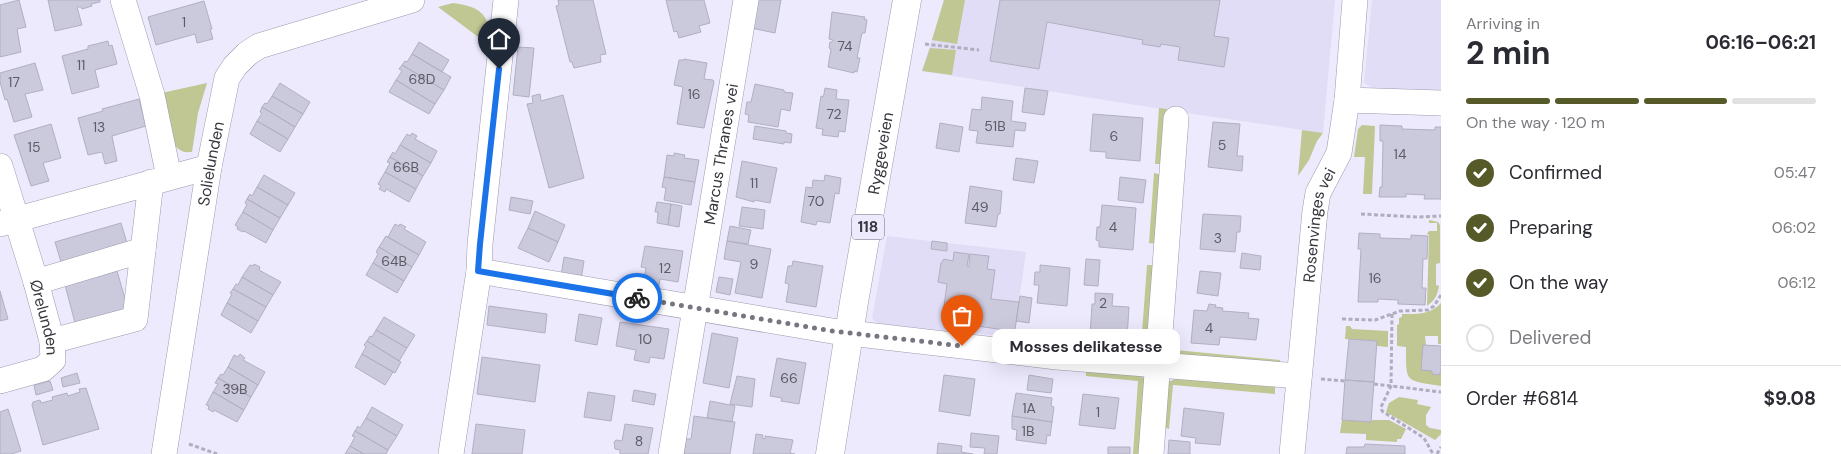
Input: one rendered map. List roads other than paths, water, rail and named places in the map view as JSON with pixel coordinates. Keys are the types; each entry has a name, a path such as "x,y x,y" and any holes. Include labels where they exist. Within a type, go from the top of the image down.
{"main road":[{"name":"Ryggeveien","path":"830,454 907,0"}],"street":[{"path":"52,341 135,319 143,250 160,179 152,95 123,0"},
{"name":"Solielunden","path":"165,447 209,167 227,78 235,66 247,54 259,46 412,0"},
{"path":"451,454 478,271 506,0"},
{"name":"Marcus Thranes vei","path":"671,454 746,0"},
{"name":"Rosenvinges vei","path":"1292,454 1315,211 1318,193 1339,153 1347,100 1356,0"},
{"path":"1347,100 1441,103"},
{"path":"1151,454 1176,119"},
{"name":"Ørelunden","path":"0,166 9,222 36,282 52,341 53,360 43,369 0,382"},
{"path":"9,222 209,167"},
{"path":"36,282 143,250"},
{"path":"478,271 696,309 850,333 1057,357 1299,376"}],"place":[{"name":"Mosses delikatesse","path":"962,346"}]}
